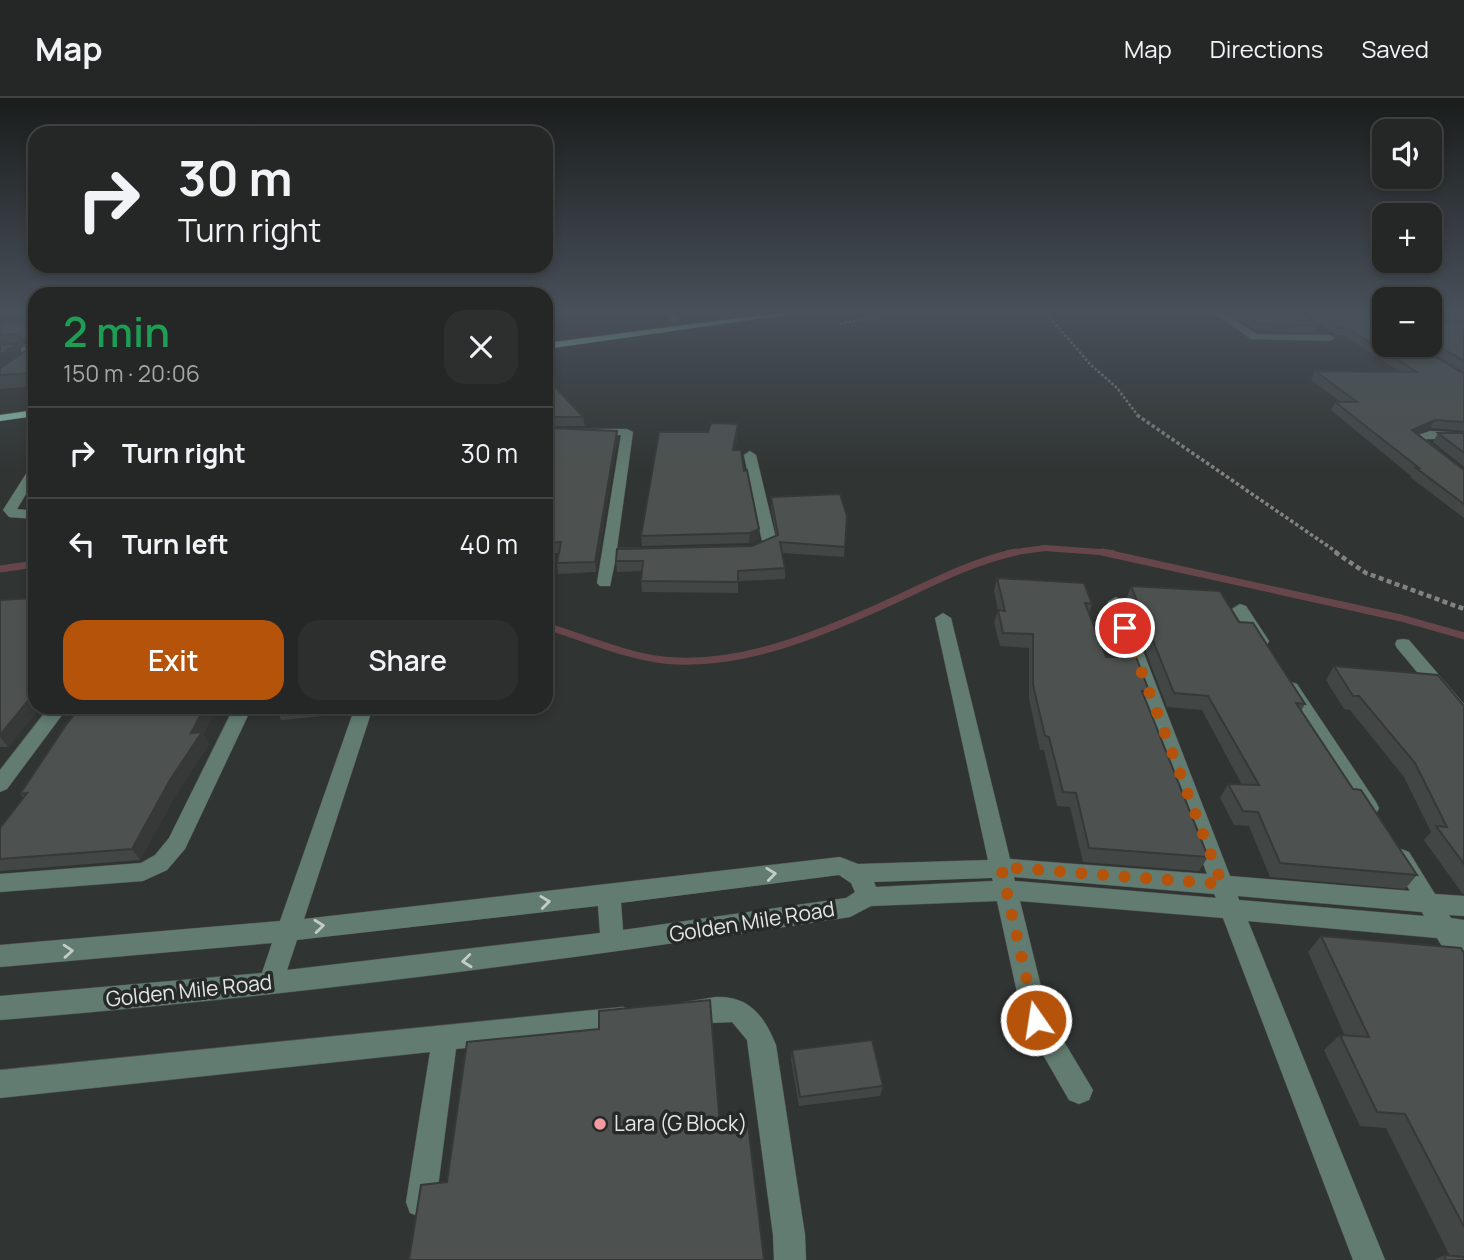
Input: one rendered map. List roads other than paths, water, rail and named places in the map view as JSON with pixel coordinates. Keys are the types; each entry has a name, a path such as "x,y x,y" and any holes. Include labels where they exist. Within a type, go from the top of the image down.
{"main road":[{"path":"0,407 28,403"},
{"path":"0,418 28,414"}],"street":[{"path":"0,381 19,365"},
{"path":"553,432 627,432 605,583"},
{"path":"1464,436 1417,436 1418,441 1464,476"},
{"path":"1424,445 1464,446"},
{"path":"739,550 752,550 770,543 750,455"},
{"path":"28,480 10,510 14,514 28,515"},
{"path":"610,553 662,552"},
{"path":"1116,602 1222,884 1369,1260"},
{"path":"1240,609 1269,654"},
{"path":"943,618 1036,1020 1079,1090"},
{"path":"1404,644 1464,716"},
{"path":"1284,677 1379,823"},
{"path":"0,783 54,714"},
{"path":"0,883 143,872 160,865 169,857 177,843 240,714"},
{"path":"271,982 361,714"},
{"path":"1393,846 1430,903 1455,929 1464,960"},
{"path":"0,956 287,930 840,866 859,873 1001,867 1464,906"},
{"path":"859,873 866,886 867,897 1007,891 1455,929"},
{"path":"609,894 612,943"},
{"name":"Golden Mile Road","path":"0,1008 104,1001 612,943 850,908 867,897"},
{"path":"0,1084 656,1015 735,1010 754,1023 763,1045 789,1235 790,1260"},
{"path":"421,1202 445,1037"}],"waterway":[{"path":"1008,553 1045,548 1103,552"},
{"path":"553,628 648,658 692,661 721,659 750,654 807,637 966,568 1016,552"},
{"path":"1103,552 1113,553"},
{"path":"1103,552 1401,618 1464,636"},
{"path":"0,569 28,565"}],"place":[{"name":"Lara (G Block)","path":"600,1124"}]}
